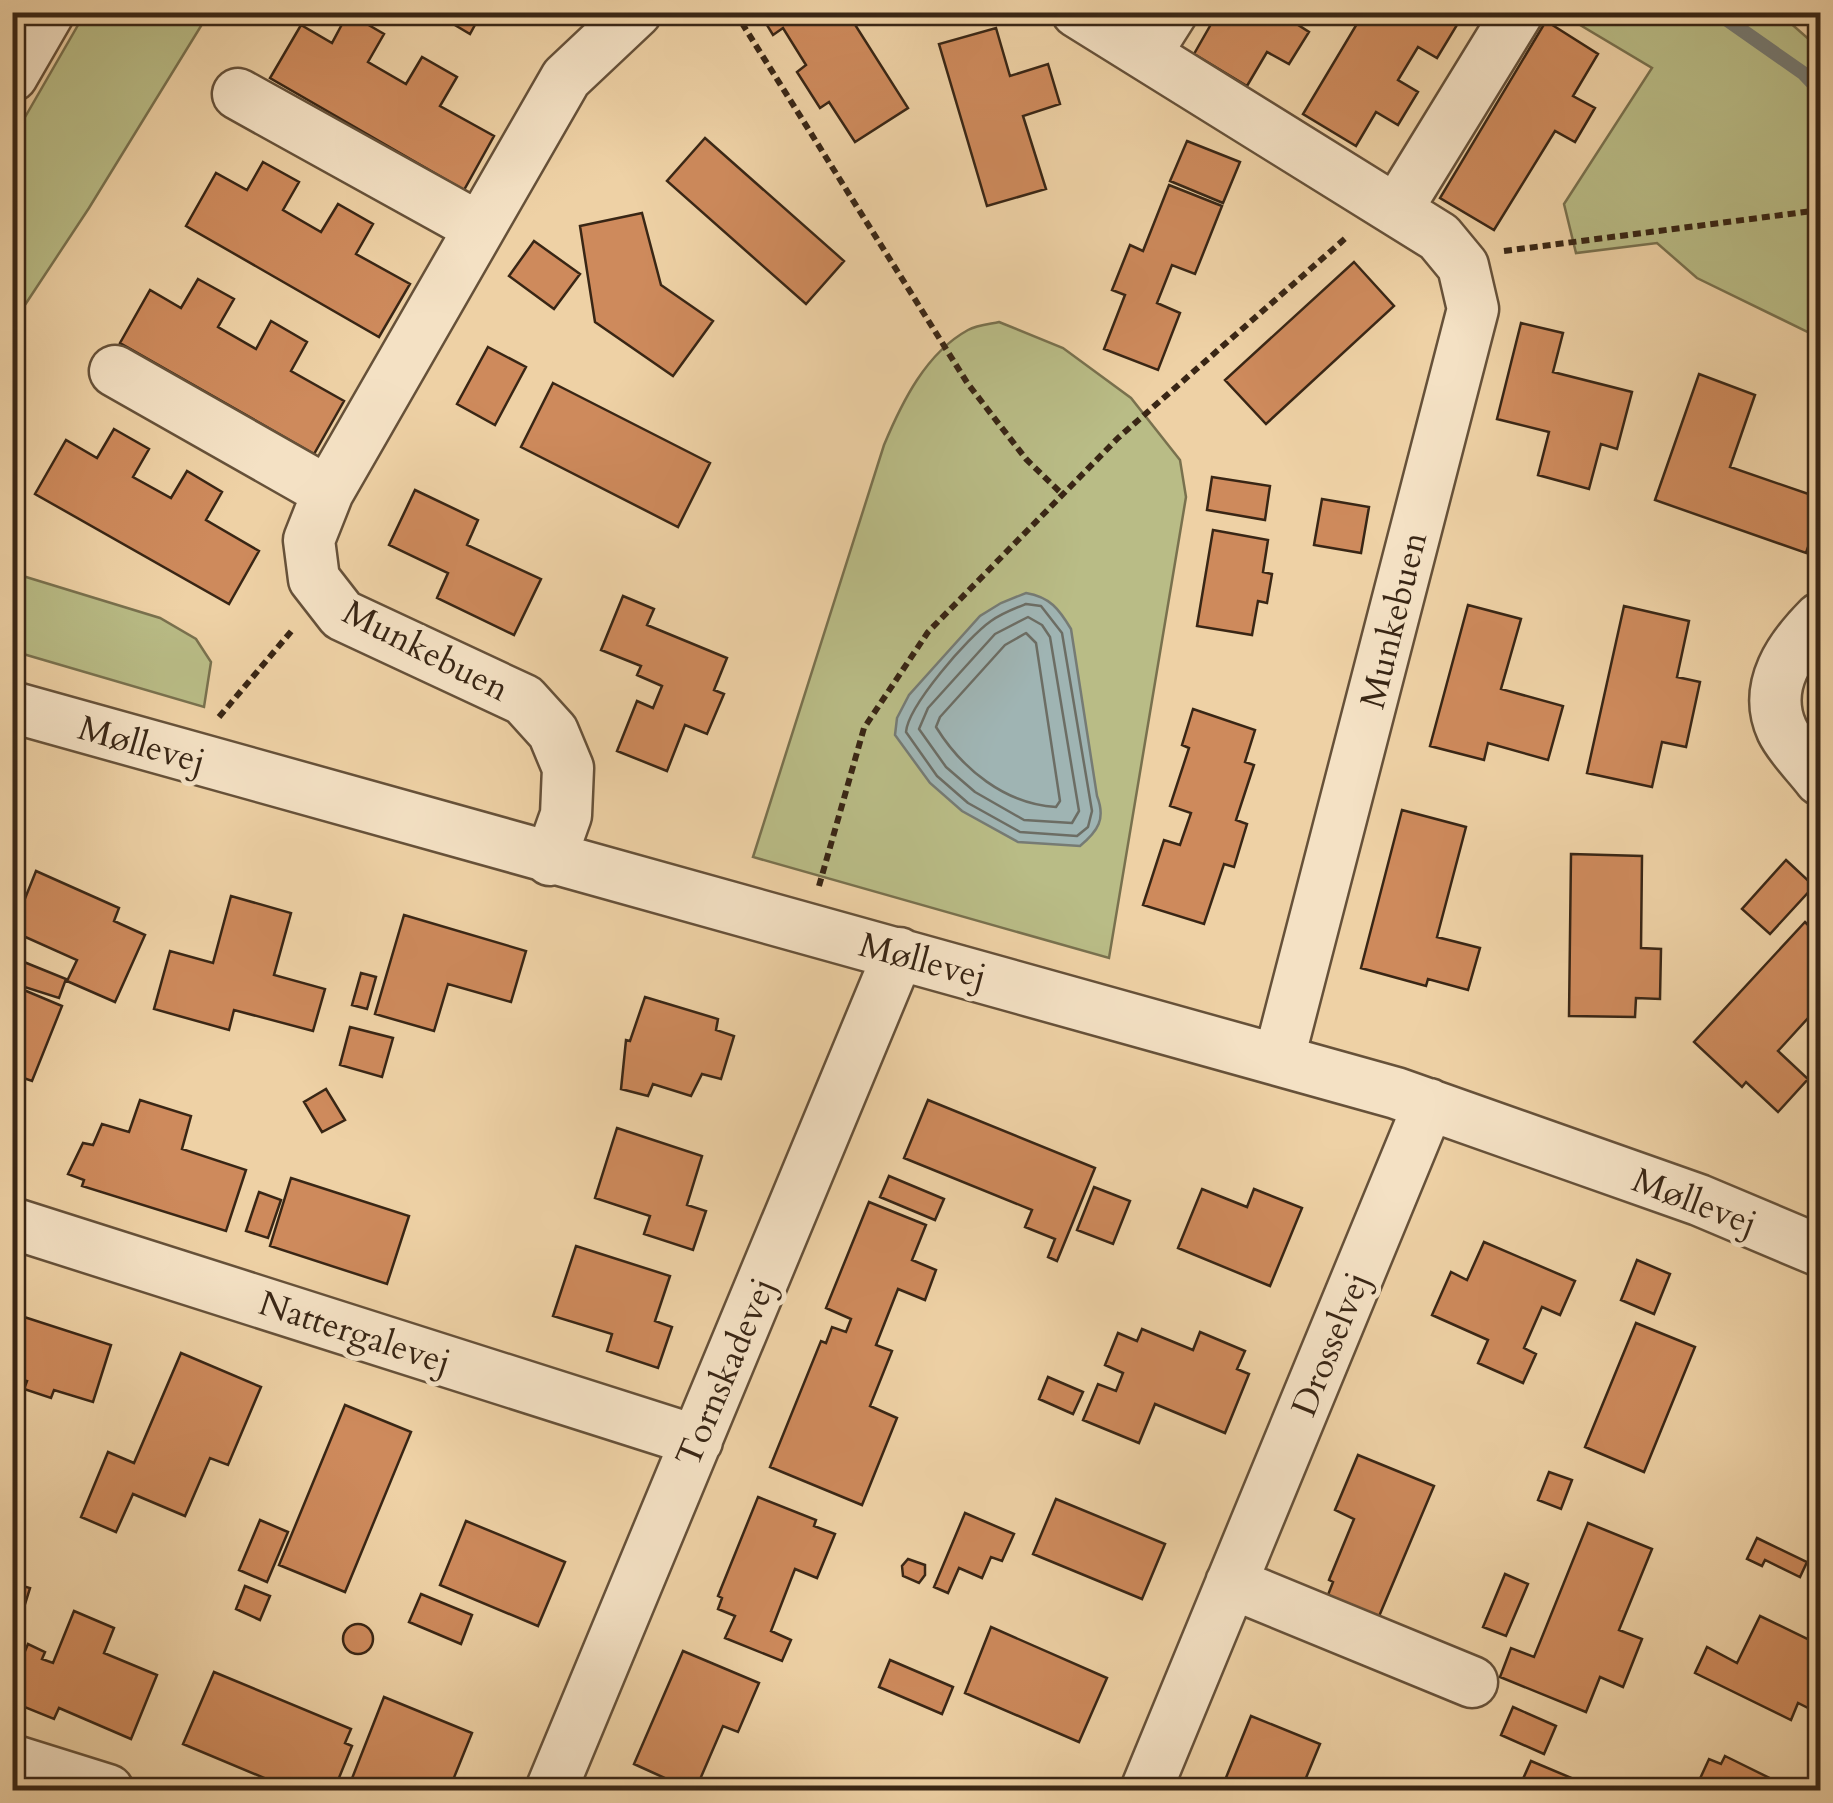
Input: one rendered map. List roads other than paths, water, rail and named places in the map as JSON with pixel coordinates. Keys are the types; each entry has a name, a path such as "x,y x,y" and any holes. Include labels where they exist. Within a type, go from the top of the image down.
{"street":[{"path":"12,76 49,12"},
{"name":"Munkebuen","path":"550,860 566,814 568,768 553,732 524,700 342,616 314,579 309,540 328,492 566,78 636,12"},
{"path":"1076,12 1159,33 1392,205 1518,12"},
{"path":"238,94 478,227"},
{"name":"Munkebuen","path":"1279,1058 1473,308 1463,266 1439,237 1392,205"},
{"path":"116,371 328,492"},
{"path":"1820,618 1796,642 1779,672 1776,702 1782,730 1820,780"},
{"name":"Møllevej","path":"13,708 550,860 1279,1058 1429,1104 1699,1200 1820,1251"},
{"name":"Tornskadevej","path":"551,1790 899,953"},
{"name":"Drosselvej","path":"1146,1790 1429,1104"},
{"name":"Nattergalevej","path":"12,1223 697,1441"},
{"path":"1231,1584 1472,1682"},
{"path":"12,1760 108,1790"}],"water":[{"path":"1026,593 1053,605 1071,629 1101,811 1096,830 1080,846 1018,842 962,811 930,783 895,735 897,718 909,695 980,616"}],"waterway":[{"path":"1716,12 1803,73 1820,91"}]}
